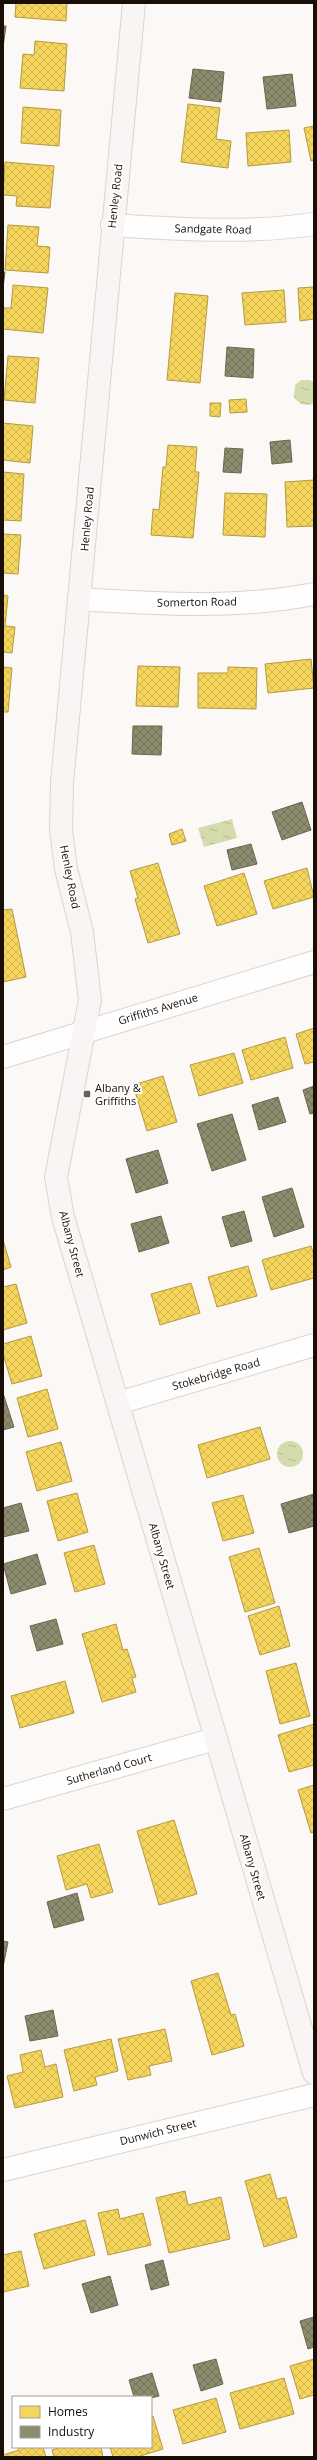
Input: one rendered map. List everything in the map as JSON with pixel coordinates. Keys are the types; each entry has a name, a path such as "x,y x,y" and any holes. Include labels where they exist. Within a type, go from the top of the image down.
{"street":[{"name":"Henley Road","path":"84,1033 90,1000 90,988 82,932 66,869 61,830 62,783 80,599 112,225 134,3"},
{"name":"Sandgate Road","path":"112,225 236,230 285,229 314,224"},
{"name":"Somerton Road","path":"80,599 178,605 288,599 314,594"},
{"name":"Griffiths Avenue","path":"3,1057 84,1033 112,1022 314,962"},
{"name":"Albany Street","path":"84,1033 56,1177 63,1217 314,2074"},
{"name":"Stokebridge Road","path":"118,1403 314,1345"},
{"name":"Sutherland Court","path":"3,1799 215,1739"},
{"name":"Dunwich Street","path":"3,2170 314,2095"}],"water":[{"path":"301,380 309,380 314,382 314,403 309,405 301,404 294,398 295,385"},
{"path":"232,819 237,838 204,847 198,828"},
{"path":"290,1441 299,1445 303,1454 299,1463 290,1467 281,1463 277,1454 281,1445"}],"building: Homes":[{"path":"16,3 67,3 66,21 15,17"},
{"path":"35,41 67,44 64,91 20,88 23,54 34,55"},
{"path":"188,104 220,108 216,139 231,141 228,168 181,162"},
{"path":"23,107 61,110 59,146 21,143"},
{"path":"314,126 314,160 311,161 304,128"},
{"path":"289,130 291,162 248,166 246,133"},
{"path":"5,162 54,166 50,208 16,206 17,196 3,195"},
{"path":"8,225 39,227 37,246 50,247 48,273 5,270"},
{"path":"13,285 48,288 43,333 3,329 3,308 11,308"},
{"path":"314,287 314,319 300,321 298,288"},
{"path":"284,290 286,322 245,325 242,293"},
{"path":"175,293 208,296 200,383 167,380"},
{"path":"8,356 39,358 35,403 4,400"},
{"path":"246,399 247,412 230,413 229,400"},
{"path":"210,403 221,403 220,417 210,416"},
{"path":"3,423 33,426 30,463 3,460"},
{"path":"168,445 197,447 195,472 199,472 193,538 151,535 153,509 159,510 163,467 166,467"},
{"path":"3,472 24,474 21,521 3,520"},
{"path":"314,480 314,526 287,527 285,482"},
{"path":"225,493 267,494 265,537 223,535"},
{"path":"3,534 21,535 18,574 3,573"},
{"path":"3,595 8,596 5,626 15,627 12,653 3,652"},
{"path":"311,659 314,688 268,693 265,664"},
{"path":"138,666 180,667 178,707 136,706"},
{"path":"3,667 12,668 8,712 3,712"},
{"path":"228,667 257,668 256,709 198,708 198,673 228,673"},
{"path":"182,829 186,841 172,845 169,834"},
{"path":"158,863 180,934 148,943 135,899 138,898 130,871"},
{"path":"307,868 314,897 273,909 264,881"},
{"path":"244,873 257,914 217,926 204,886"},
{"path":"12,909 26,977 3,982 3,910"},
{"path":"314,1028 314,1062 305,1064 296,1034"},
{"path":"285,1037 293,1068 251,1080 242,1050"},
{"path":"234,1053 243,1083 199,1096 190,1065"},
{"path":"163,1076 177,1122 147,1131 133,1085"},
{"path":"3,1240 11,1267 3,1270"},
{"path":"311,1246 314,1255 314,1278 271,1290 262,1260"},
{"path":"248,1266 257,1296 217,1307 208,1277"},
{"path":"191,1283 200,1313 160,1325 151,1294"},
{"path":"16,1284 27,1323 3,1330 3,1287"},
{"path":"31,1336 42,1376 12,1384 3,1354 3,1344"},
{"path":"47,1389 58,1429 28,1437 17,1398"},
{"path":"260,1427 270,1459 207,1478 198,1445"},
{"path":"61,1442 72,1481 37,1491 26,1452"},
{"path":"77,1493 88,1532 58,1541 47,1501"},
{"path":"243,1495 254,1533 223,1541 212,1503"},
{"path":"94,1545 105,1584 75,1592 64,1553"},
{"path":"259,1548 275,1603 245,1612 229,1557"},
{"path":"279,1606 290,1646 260,1655 248,1616"},
{"path":"116,1624 123,1650 127,1649 136,1677 132,1678 136,1692 102,1702 82,1634"},
{"path":"296,1663 310,1716 280,1724 266,1671"},
{"path":"65,1681 74,1713 20,1728 11,1696"},
{"path":"314,1724 314,1765 289,1772 278,1735"},
{"path":"314,1785 314,1832 311,1833 298,1790"},
{"path":"174,1820 197,1894 159,1905 137,1831"},
{"path":"99,1844 113,1892 91,1898 87,1884 66,1890 57,1856"},
{"path":"218,1973 231,2015 235,2014 244,2046 212,2055 191,1981"},
{"path":"165,2029 172,2061 149,2066 151,2075 128,2080 118,2039"},
{"path":"111,2039 118,2071 95,2077 97,2085 74,2091 64,2050"},
{"path":"41,2050 45,2067 56,2064 63,2097 15,2108 7,2076 23,2072 20,2055"},
{"path":"270,2174 277,2199 286,2197 297,2237 264,2247 245,2181"},
{"path":"185,2191 188,2205 221,2197 230,2239 169,2253 156,2198"},
{"path":"118,2209 120,2219 143,2213 151,2245 108,2255 98,2213"},
{"path":"85,2220 95,2255 44,2269 34,2234"},
{"path":"21,2251 29,2286 3,2292 3,2255"},
{"path":"314,2359 314,2395 300,2399 290,2366"},
{"path":"284,2378 294,2414 240,2429 230,2393"},
{"path":"216,2398 226,2432 183,2444 173,2410"},
{"path":"153,2416 163,2449 137,2457 113,2457 110,2448 152,2448"},
{"path":"18,2448 43,2448 46,2457 3,2457 3,2455 19,2450"},
{"path":"59,2448 101,2448 103,2457 54,2457 52,2450"}],"building: Industry":[{"path":"3,26 6,26 3,47"},
{"path":"193,69 224,72 221,102 189,98"},
{"path":"292,74 296,106 267,109 263,77"},
{"path":"3,272 5,272 3,288"},
{"path":"227,347 254,349 253,378 225,376"},
{"path":"290,440 292,462 272,464 270,442"},
{"path":"225,448 243,449 241,473 223,472"},
{"path":"133,726 162,726 161,755 132,754"},
{"path":"302,802 311,830 282,840 272,812"},
{"path":"251,844 257,864 232,870 227,850"},
{"path":"314,1086 314,1113 310,1114 303,1090"},
{"path":"278,1097 286,1122 259,1130 252,1105"},
{"path":"232,1114 246,1160 212,1171 197,1124"},
{"path":"158,1150 168,1183 136,1193 126,1159"},
{"path":"292,1188 304,1227 274,1237 262,1197"},
{"path":"244,1211 252,1241 231,1247 222,1217"},
{"path":"161,1216 169,1243 139,1252 131,1224"},
{"path":"3,1393 14,1427 3,1430"},
{"path":"314,1494 314,1526 289,1533 281,1504"},
{"path":"21,1503 29,1531 3,1537 3,1508"},
{"path":"37,1554 46,1584 11,1594 3,1564"},
{"path":"56,1619 63,1644 37,1651 30,1626"},
{"path":"77,1893 84,1920 54,1928 47,1902"},
{"path":"3,1941 8,1942 3,1967"},
{"path":"53,2010 58,2036 30,2041 25,2016"},
{"path":"163,2260 169,2285 151,2290 145,2265"},
{"path":"110,2276 118,2305 91,2313 82,2284"},
{"path":"314,2317 314,2347 308,2349 300,2321"},
{"path":"216,2359 223,2384 201,2391 193,2365"},
{"path":"152,2373 159,2396 152,2398 152,2396 134,2396 129,2380"}],"place":[{"name":"Albany & Griffiths","path":"87,1094"}]}
